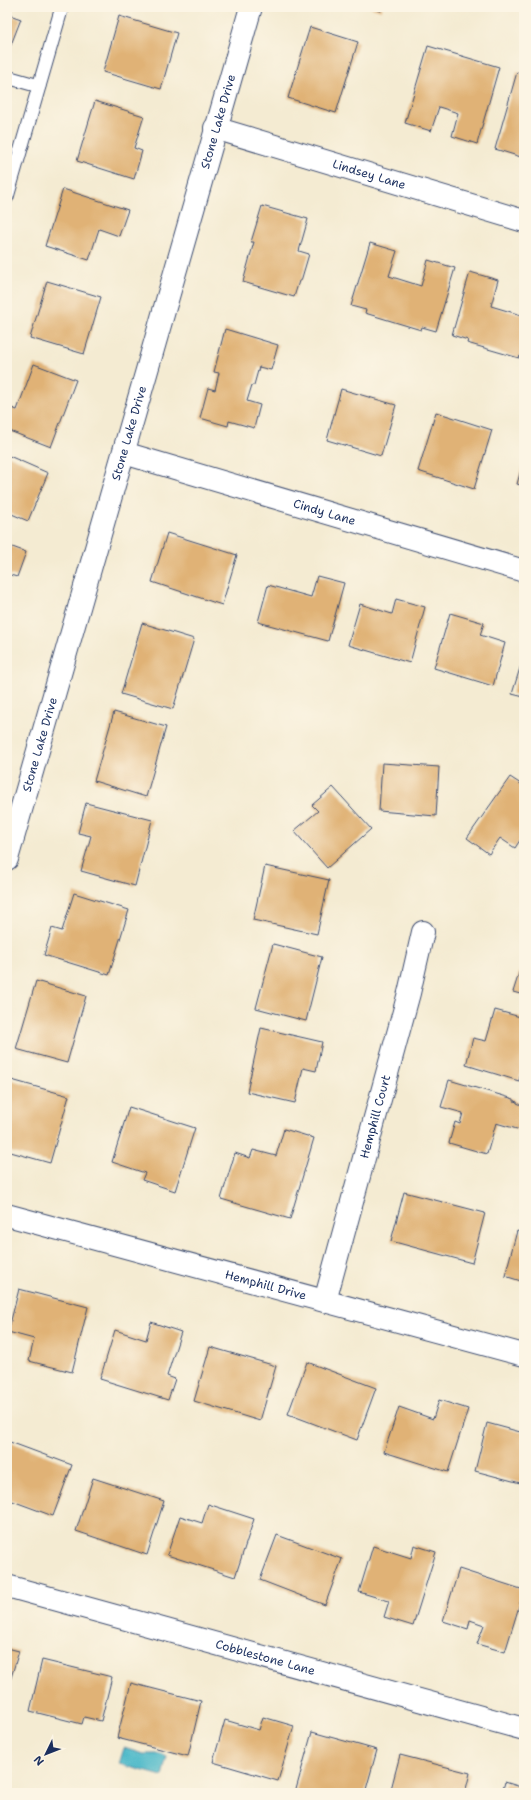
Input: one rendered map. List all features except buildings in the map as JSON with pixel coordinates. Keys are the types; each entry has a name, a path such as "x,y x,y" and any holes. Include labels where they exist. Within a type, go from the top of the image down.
{"street":[{"name":"Stone Lake Drive","path":"7,859 124,453 215,128 251,7"},
{"name":"Lindsey Lane","path":"215,128 524,221"},
{"name":"Cindy Lane","path":"124,453 524,571"},
{"name":"Hemphill Court","path":"325,1301 409,993 423,932"},
{"name":"Hemphill Drive","path":"7,1215 524,1355"},
{"name":"Cobblestone Lane","path":"7,1586 524,1729"}],"lane":[{"path":"7,197 62,7"},
{"path":"7,77 39,86"}],"water":[{"path":"124,1748 143,1754 160,1754 167,1757 162,1776 119,1764"}]}
